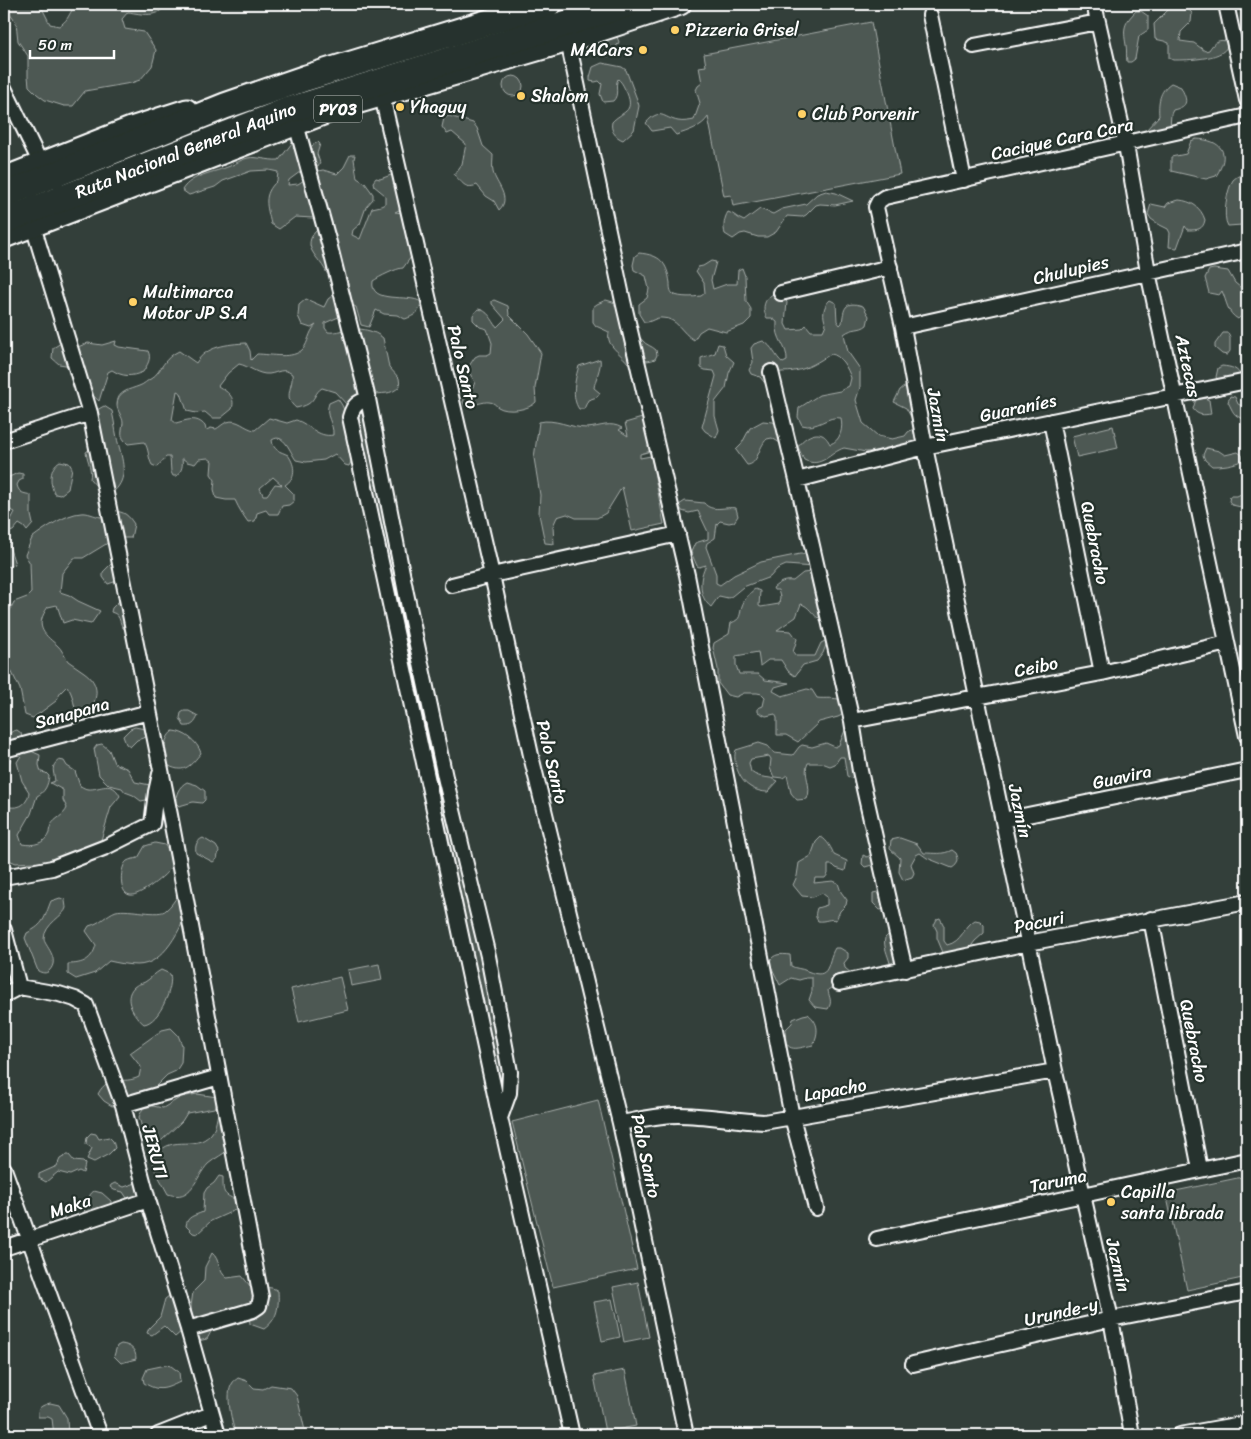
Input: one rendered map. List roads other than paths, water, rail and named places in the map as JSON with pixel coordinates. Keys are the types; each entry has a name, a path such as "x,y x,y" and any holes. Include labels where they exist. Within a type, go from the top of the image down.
{"highway":[{"name":"Ruta Nacional General Aquino","path":"4,195 225,106 306,78 548,4"},
{"name":"Ruta Nacional General Aquino","path":"4,221 286,111 628,4"}],"main road":[{"name":"PY03","path":"4,237 336,109 568,41 680,4"},
{"name":"PY03","path":"4,178 131,128 218,99 306,78"}],"street":[{"name":"Aztecas","path":"1094,4 1126,145 1148,272 1247,736"},
{"path":"1226,4 1247,100"},
{"path":"930,15 964,180"},
{"path":"974,46 1098,22"},
{"path":"568,41 623,301 678,534 792,1117 816,1208"},
{"path":"4,88 41,164"},
{"name":"Palo Santo","path":"382,96 492,574 532,760 620,1123 686,1435"},
{"name":"Cacique Cara Cara","path":"885,197 1126,145 1247,116"},
{"path":"296,124 330,243 368,398 445,777 488,956 510,1072 509,1093 500,1118"},
{"name":"Jazmín","path":"885,197 876,207 877,217 903,327 925,447 1055,1071 1112,1320 1132,1435"},
{"path":"33,226 90,413 174,834 218,1077 261,1297 259,1306 253,1310 188,1330"},
{"name":"Chulupies","path":"903,327 1247,251"},
{"path":"781,293 890,267"},
{"path":"771,372 852,721 860,771 905,970"},
{"name":"Guaraníes","path":"797,480 925,447 1247,381"},
{"path":"368,398 352,408 350,417 500,1118 572,1435"},
{"path":"4,441 90,413"},
{"name":"Quebracho","path":"1051,420 1102,673"},
{"path":"452,585 492,574 678,534"},
{"name":"Ceibo","path":"852,721 1102,673 1227,643"},
{"name":"Sanapana","path":"4,750 149,712"},
{"path":"152,824 161,770"},
{"name":"Guavira","path":"1003,820 1247,770"},
{"path":"152,824 174,834"},
{"path":"4,877 52,868 106,847 152,824"},
{"name":"Pacuri","path":"839,983 1028,943 1247,902"},
{"name":"Quebracho","path":"1151,919 1200,1170"},
{"path":"4,930 19,987 4,995"},
{"name":"JERUTI","path":"19,987 59,994 86,1005 123,1106 148,1200 218,1435"},
{"name":"Lapacho","path":"620,1123 676,1115 764,1122 1055,1071"},
{"path":"123,1106 218,1077"},
{"name":"Taruma","path":"877,1239 1247,1160"},
{"path":"4,1169 100,1435"},
{"name":"Maka","path":"4,1248 148,1200"},
{"name":"Urunde-y","path":"913,1364 1247,1292"},
{"path":"158,1435 211,1414"},
{"path":"1180,1435 1247,1422"}],"place":[{"name":"Pizzeria Grisel","path":"675,30"},
{"name":"MACars","path":"643,50"},
{"name":"Shalom","path":"521,96"},
{"name":"Yhaguy","path":"400,107"},
{"name":"Club Porvenir","path":"802,114"},
{"name":"Multimarca Motor JP S.A","path":"133,302"},
{"name":"Capilla santa librada","path":"1111,1202"}]}
